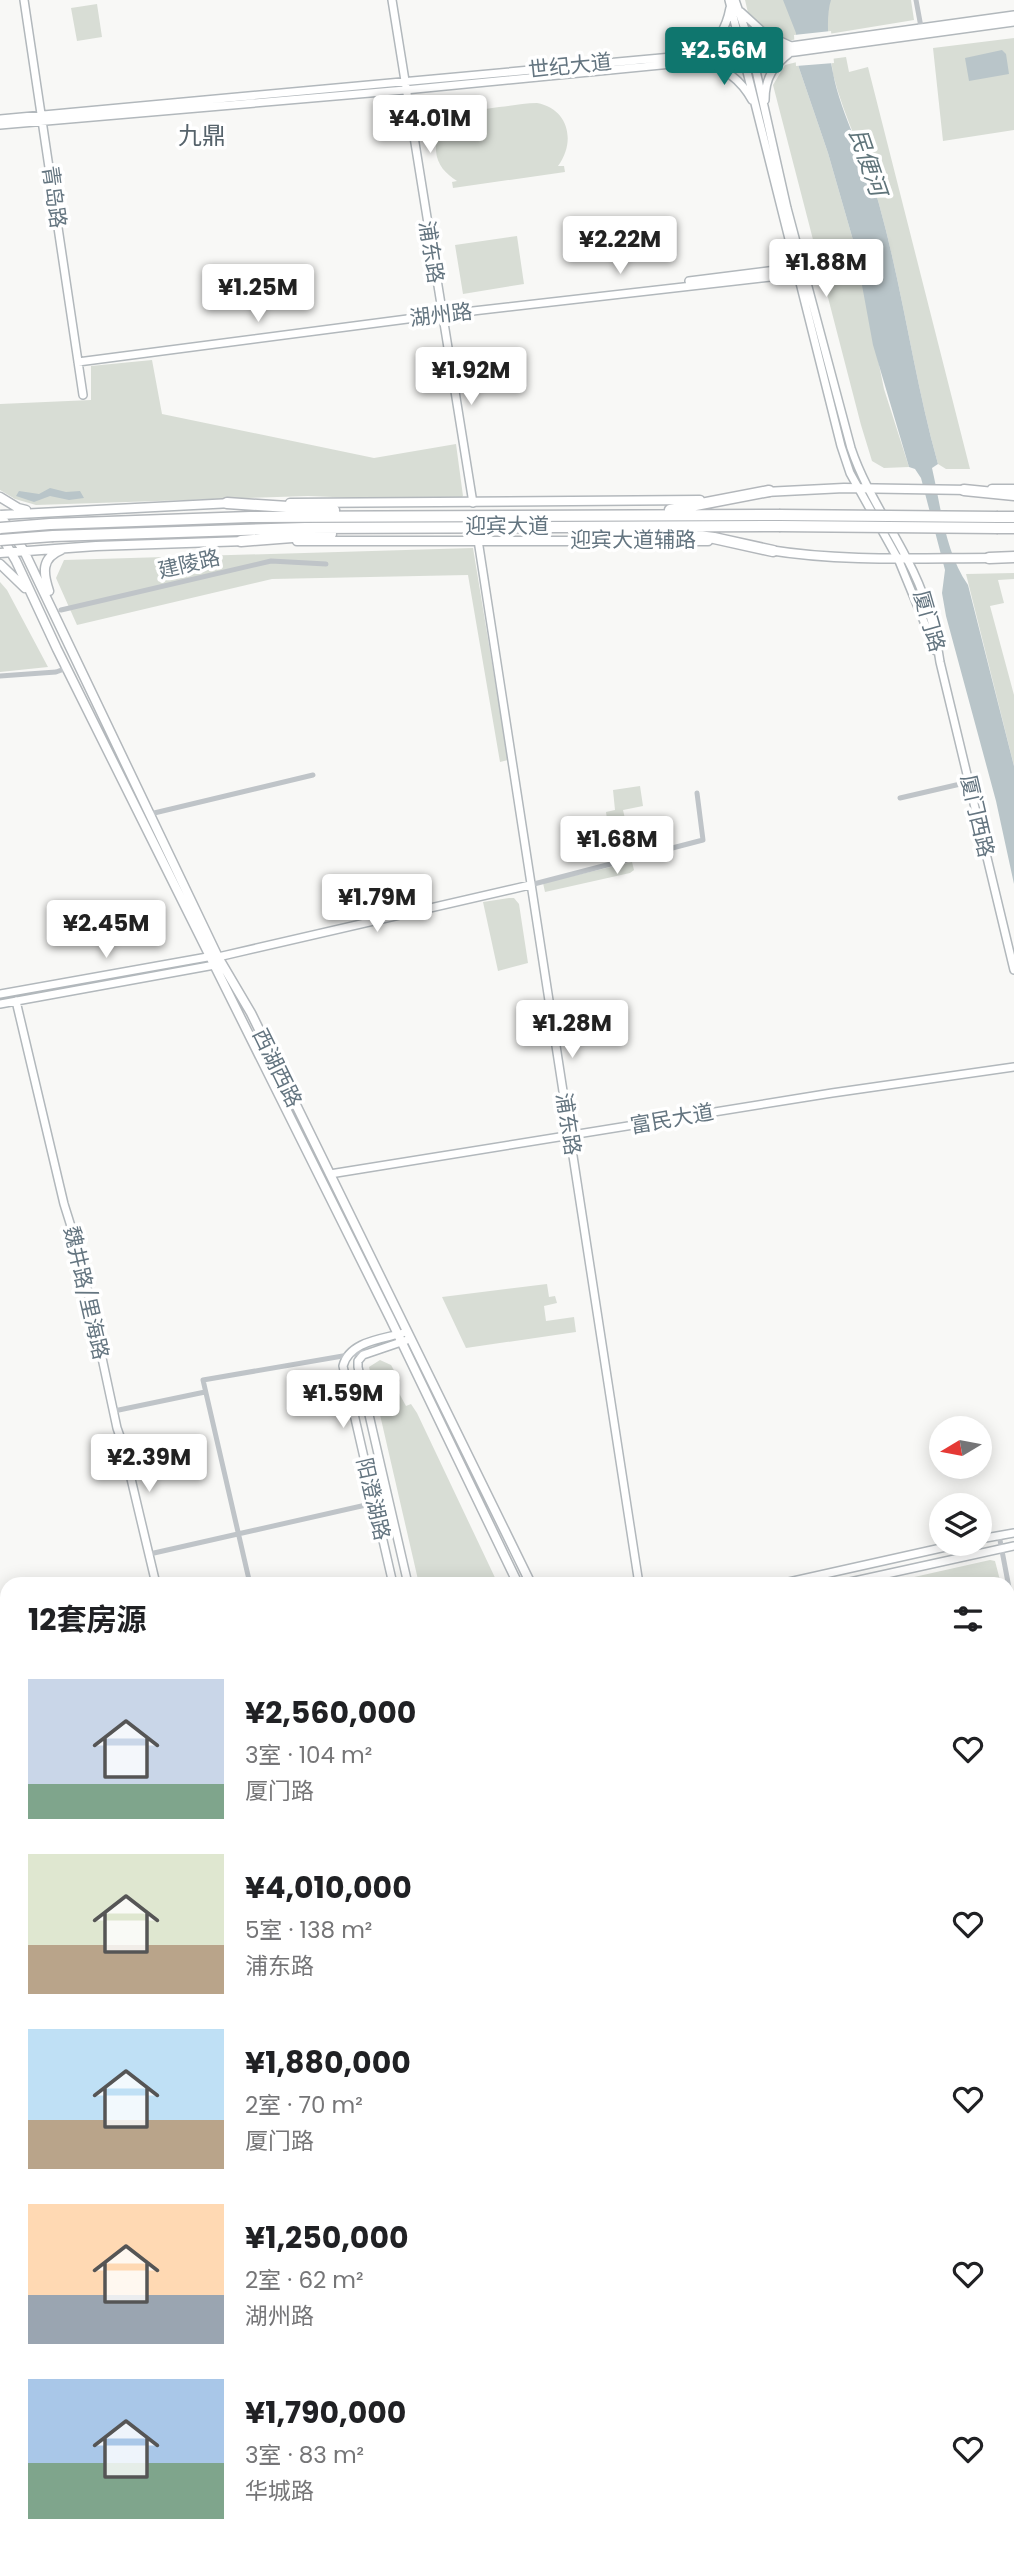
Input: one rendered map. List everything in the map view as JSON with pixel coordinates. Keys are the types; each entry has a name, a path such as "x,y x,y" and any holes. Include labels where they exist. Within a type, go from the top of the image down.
{"highway":[{"path":"964,490 1014,495"},
{"path":"628,515 706,504 769,491"},
{"path":"227,503 394,516"},
{"name":"迎宾大道","path":"0,528 250,517 628,515 998,523 1014,528"},
{"name":"迎宾大道","path":"998,523 1014,517"},
{"name":"迎宾大道","path":"0,540 155,531 779,520"},
{"path":"542,526 581,531 678,533 773,551"},
{"path":"241,541 352,532 391,532 415,527"},
{"path":"989,558 1014,558"}],"main road":[{"name":"迎宾大道辅路","path":"0,515 227,503 684,502 725,499 769,491 858,488 1014,489"},
{"path":"0,497 18,508 50,512"},
{"name":"西湖西路","path":"0,515 24,551 150,814 215,959 251,1013 528,1577"},
{"name":"西湖西路","path":"0,534 12,552 67,668 215,959 515,1577"},
{"name":"迎宾大道辅路","path":"0,553 241,541 671,540 719,542 812,555 989,558"},
{"path":"67,548 53,554 45,563 44,569 77,661"},
{"path":"0,564 24,585 55,643"}],"street":[{"name":"青岛路","path":"24,0 83,395"},
{"name":"浦东路","path":"392,0 473,503"},
{"path":"916,0 921,27"},
{"path":"733,2 744,17 765,34 793,49 779,61 768,76 765,83 765,114"},
{"path":"733,2 724,30 694,57 739,81 757,109"},
{"name":"厦门路","path":"733,2 765,114 841,446 858,488 902,558"},
{"name":"世纪大道","path":"835,45 921,27 1014,15"},
{"name":"世纪大道","path":"0,119 42,118 405,86 835,45 1014,22"},
{"name":"厦门路","path":"747,53 757,109 851,448 902,558 940,662"},
{"name":"世纪大道","path":"0,125 42,118"},
{"name":"湖州路","path":"78,362 442,313 800,270"},
{"name":"浦东路","path":"478,540 638,1577"},
{"name":"建陵路","path":"58,611 271,561 326,564"},
{"name":"厦门西路","path":"940,662 1014,970"},
{"path":"0,676 57,672 67,668"},
{"path":"150,814 313,775"},
{"path":"900,798 969,782"},
{"path":"0,1004 215,959 530,885 698,842 704,838 697,793"},
{"path":"0,993 215,959"},
{"name":"魏井路/里海路","path":"16,1001 64,1204 80,1255 154,1577"},
{"name":"富民大道","path":"330,1174 805,1097 1014,1067"},
{"path":"347,1356 359,1346 409,1335"},
{"path":"248,1577 203,1380 347,1356 370,1351 399,1338"},
{"name":"阳澄湖路","path":"370,1351 360,1357 358,1367 406,1577"},
{"name":"阳澄湖路","path":"347,1356 344,1374 391,1577"},
{"path":"114,1411 205,1392"},
{"path":"154,1553 388,1500"},
{"path":"992,1536 1014,1533"},
{"path":"999,1535 1007,1577"},
{"path":"871,1577 1014,1545"},
{"path":"811,1577 929,1551"}],"shaded area":[{"path":"745,0 911,0 914,20 786,41 760,27 749,17"},
{"path":"783,0 831,0 828,36 837,89 879,204 938,464 932,468 945,529 954,558 968,585 1014,766 1014,884 996,801 946,616 942,593 945,570 921,478 915,469 909,467 873,345 855,247 828,153 797,62 796,33"},
{"path":"97,4 102,37 77,41 71,8"},
{"path":"1014,38 1014,130 943,141 933,48"},
{"path":"1002,50 1006,54 1009,74 969,81 965,58"},
{"path":"846,57 849,72 868,67 970,469 946,469 938,464 879,204 833,74 831,59"},
{"path":"797,62 828,153 855,247 884,389 909,467 884,468 872,461 861,425 773,85 785,65"},
{"path":"537,103 556,112 566,128 567,147 558,166 564,166 565,172 453,188 452,182 457,181 438,161 437,139 441,129 457,117 477,110"},
{"path":"517,236 524,284 463,294 455,245"},
{"path":"152,360 162,414 374,458 456,444 463,496 456,502 308,496 36,505 15,499 0,490 0,404 91,400 91,366"},
{"path":"50,488 66,492 80,491 84,498 69,500 50,496 34,502 16,496 19,491 39,494"},
{"path":"473,548 508,760 500,762 468,575 272,579 77,625 56,578 64,560"},
{"path":"1014,573 1014,579 998,580 1004,603 990,606 1014,695 1014,766 966,574"},
{"path":"0,582 7,590 48,667 0,672"},
{"path":"640,786 643,806 623,810 628,832 609,834 606,812 615,810 613,790"},
{"path":"632,862 634,870 630,873 545,892 543,883"},
{"path":"514,898 519,904 528,963 498,971 483,902"},
{"path":"547,1284 549,1297 555,1296 557,1303 544,1306 546,1321 574,1317 576,1332 466,1348 442,1297"},
{"path":"380,1360 391,1365 400,1381 394,1384 406,1406 411,1404 417,1413 495,1577 417,1577 369,1367"},
{"path":"990,1560 995,1561 999,1577 914,1577"}],"pier":[{"path":"831,31 834,63 796,66 794,35"}],"district":[{"name":"九鼎","path":"202,136"}],"water label":[{"name":"民便河","path":"868,162"}]}
